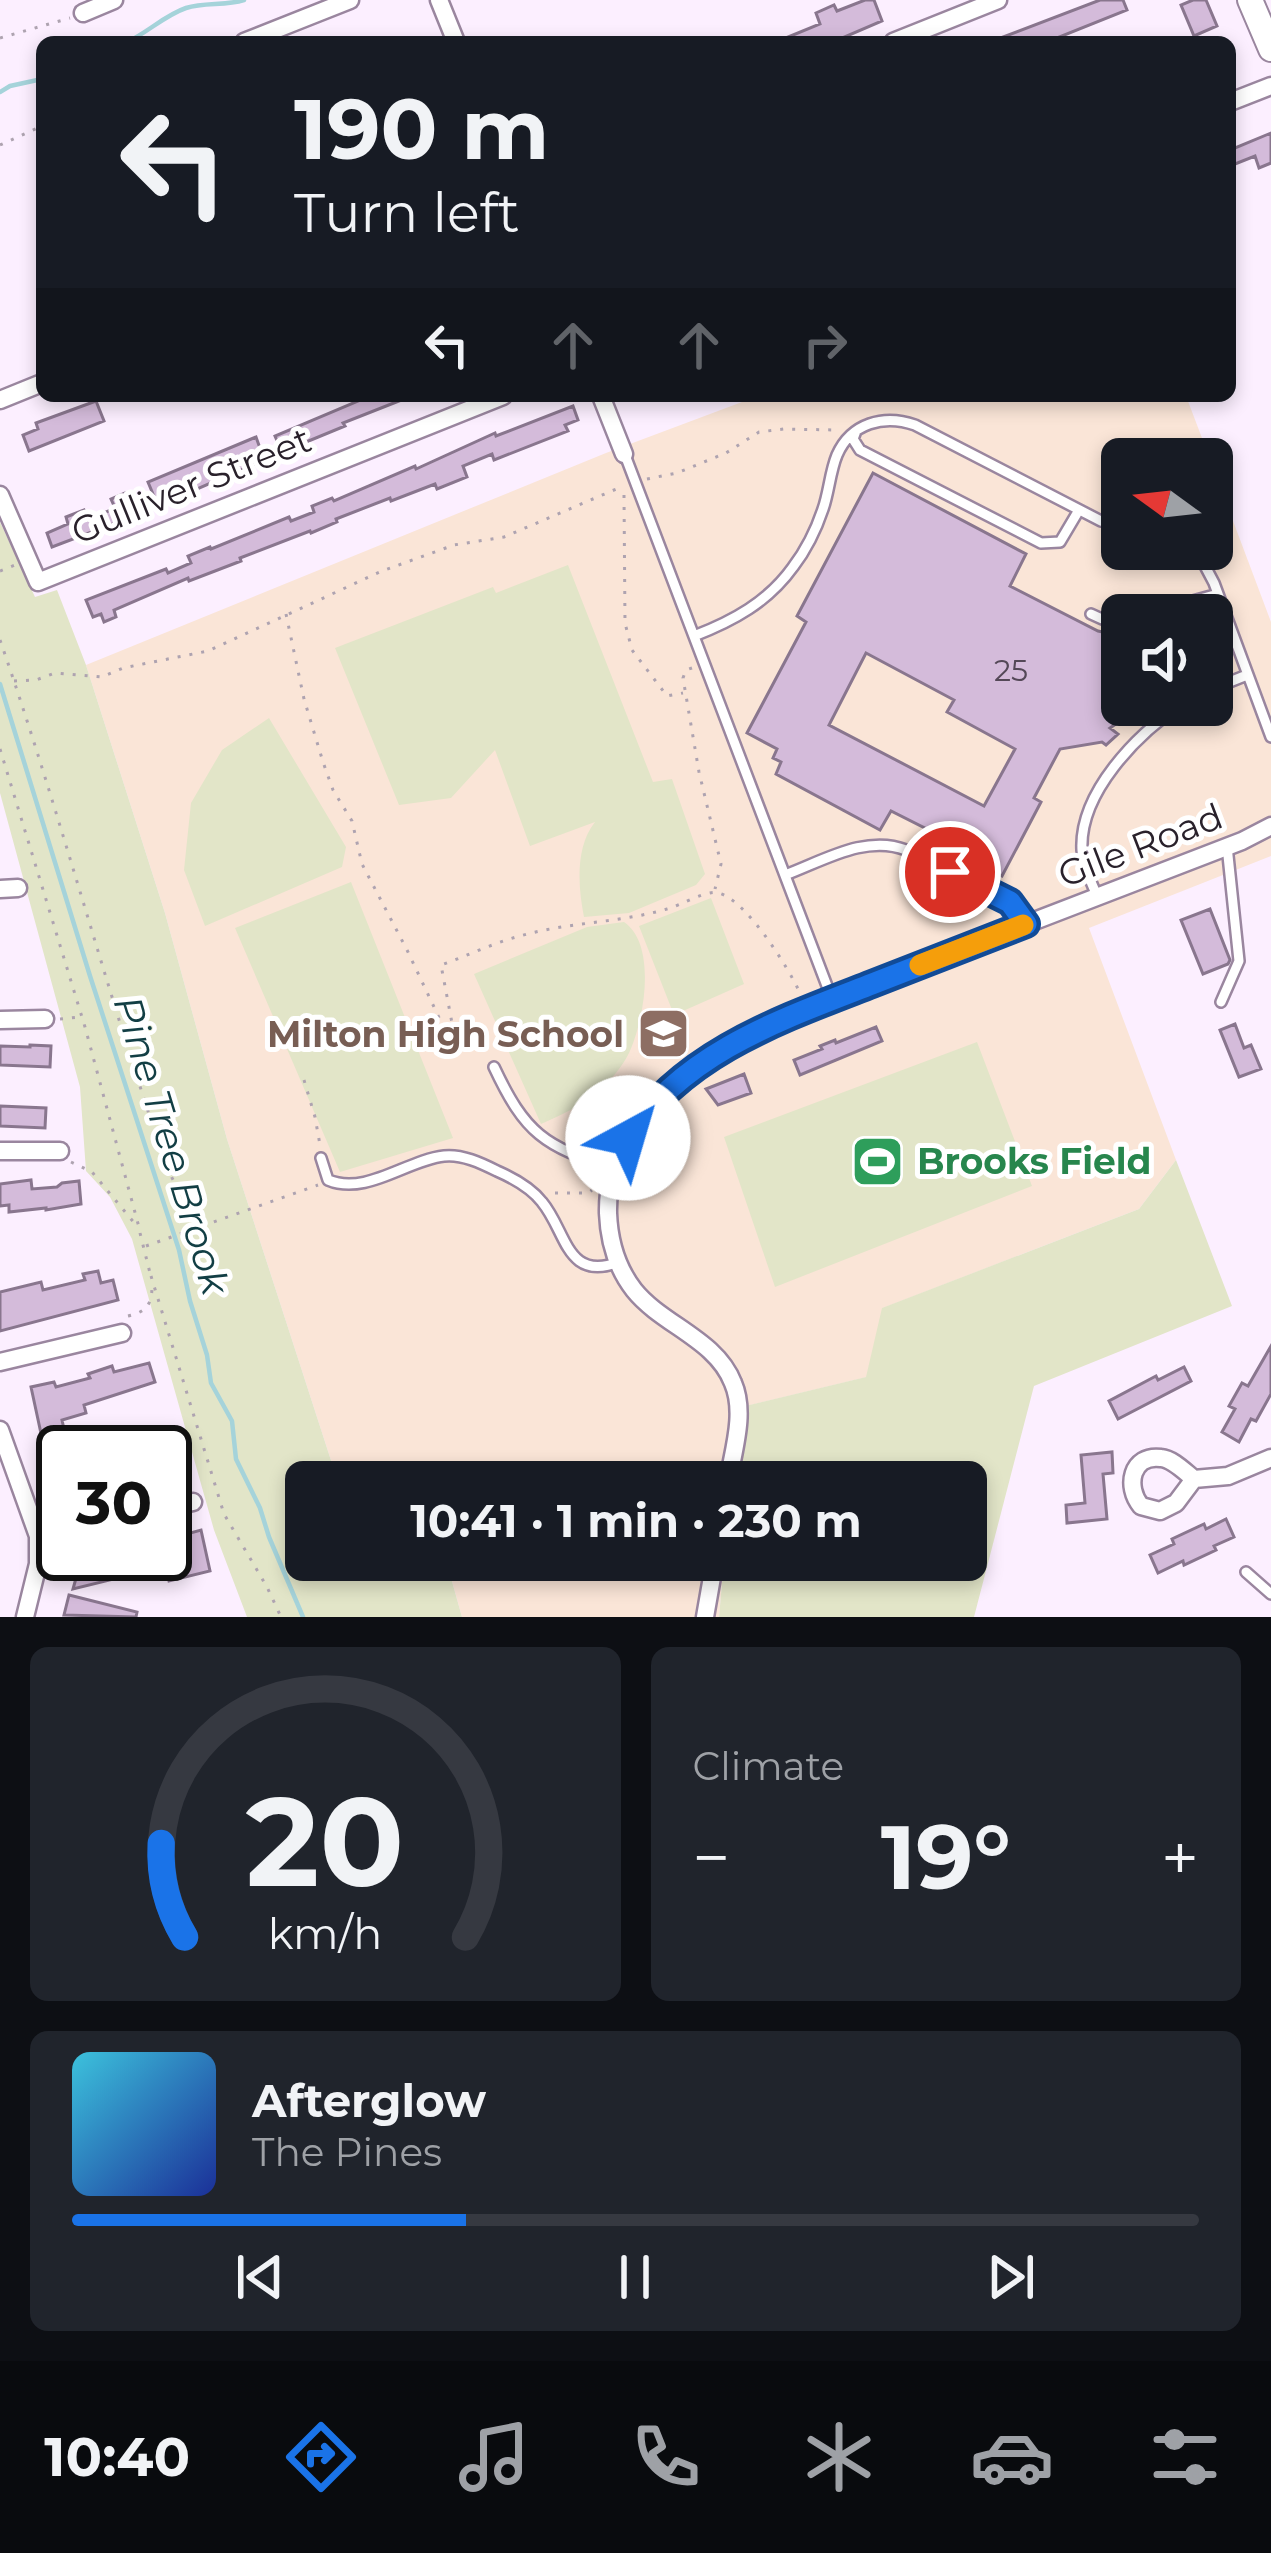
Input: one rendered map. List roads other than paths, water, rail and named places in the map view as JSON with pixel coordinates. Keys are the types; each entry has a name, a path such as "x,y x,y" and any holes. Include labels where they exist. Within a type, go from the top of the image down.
{"main road":[{"path":"1250,0 1271,49"}],"street":[{"path":"83,13 114,0"},
{"path":"259,36 350,0"},
{"path":"439,0 454,36"},
{"path":"908,36 998,0"},
{"path":"1236,100 1271,86"},
{"path":"0,400 36,385"},
{"name":"Gulliver Street","path":"0,495 38,582 488,402"},
{"path":"603,402 624,454"},
{"name":"Gile Road","path":"731,1461 739,1409 732,1379 709,1349 650,1306 629,1282 608,1222 614,1168 641,1119 685,1075 731,1045 832,999 1271,826"},
{"path":"0,1020 45,1019"},
{"path":"0,1151 60,1151"},
{"path":"0,1362 122,1334"},
{"path":"0,1430 36,1530"},
{"path":"1194,1479 1237,1474 1271,1458"},
{"path":"25,1617 36,1572"},
{"path":"705,1617 711,1581"}],"lane":[{"path":"694,636 751,608 793,568 817,526 837,454 850,430 884,419 910,422 1101,521"},
{"path":"850,430 860,450 1041,543 1056,544 1064,538 1079,510"},
{"path":"624,454 832,999"},
{"path":"1209,570 1218,594"},
{"path":"1091,614 1101,619"},
{"path":"1233,636 1271,737"},
{"path":"1233,681 1247,675"},
{"path":"1097,896 1082,854 1083,833 1116,764 1152,726"},
{"path":"785,875 854,849 890,844 1010,902 1026,924"},
{"path":"1221,1002 1239,961 1227,846"},
{"path":"494,1067 534,1132 561,1149 614,1168"},
{"path":"321,1159 328,1180 340,1184 449,1156 481,1163 533,1193 579,1262 602,1267 619,1262"},
{"path":"1246,1572 1271,1594"}],"waterway":[{"path":"137,36 186,8 244,0"},
{"path":"0,92 36,80"},
{"name":"Pine Tree Brook","path":"0,684 179,1250 211,1383 232,1421 236,1459 303,1617"}],"place":[{"name":"Milton High School","path":"663,1034"},
{"name":"Brooks Field","path":"878,1161"}]}
